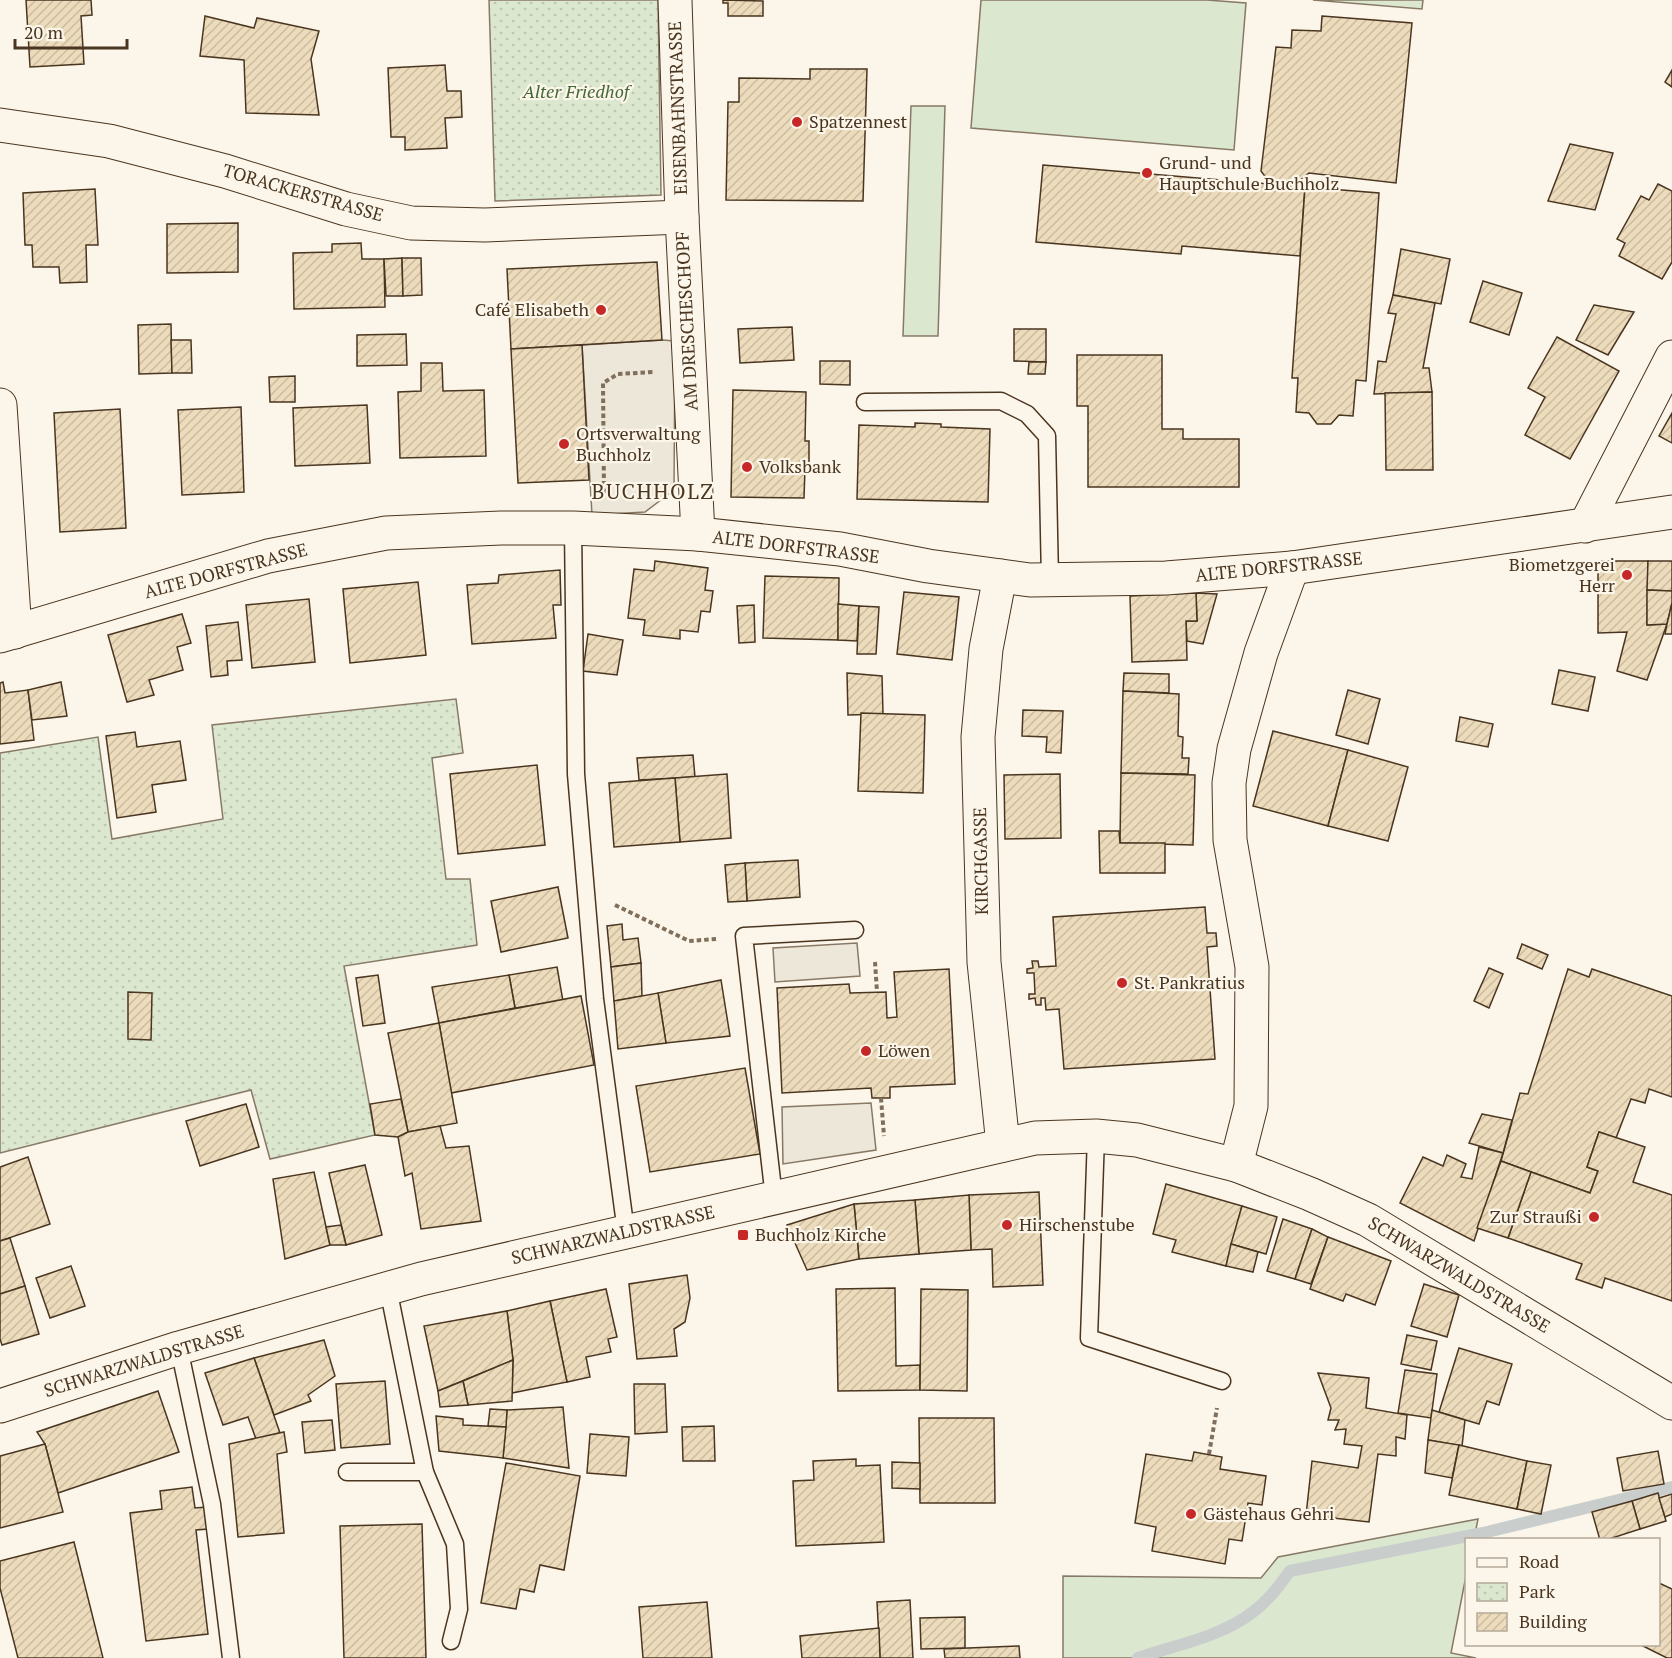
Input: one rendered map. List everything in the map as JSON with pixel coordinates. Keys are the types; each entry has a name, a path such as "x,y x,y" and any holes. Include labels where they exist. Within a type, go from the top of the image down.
{"street":[{"name":"EISENBAHNSTRASSE","path":"675,0 682,216"},
{"name":"TORACKERSTRASSE","path":"0,125 109,141 225,171 346,209 411,223 485,225 682,216"},
{"name":"AM DRESCHESCHOPF","path":"682,216 698,534"},
{"path":"1585,526 1672,357"},
{"path":"0,405 8,634"},
{"name":"ALTE DORFSTRASSE","path":"8,634 268,556 376,535 470,529 573,528 698,534 840,549 928,566 1000,576 1050,580 1166,578 1292,568 1672,512"},
{"path":"1236,1165 1251,1106 1252,967 1230,840 1229,783 1234,749 1261,653 1292,568"},
{"name":"KIRCHGASSE","path":"1000,576 986,650 978,737 984,962 1003,1145"},
{"name":"SCHWARZWALDSTRASSE","path":"0,1406 179,1348 421,1279 1035,1138 1096,1136 1137,1140 1236,1165 1368,1220 1672,1403"}],"lane":[{"path":"866,402 1001,401 1027,414 1047,435 1050,580"},
{"path":"573,528 576,774 595,999 626,1232"},
{"path":"774,1198 744,936 855,930"},
{"path":"1096,1136 1089,1338 1222,1381"},
{"path":"388,1288 425,1472 455,1544 459,1609 451,1641"},
{"path":"179,1348 212,1504 231,1658"},
{"path":"347,1472 425,1472"}],"path":[{"path":"597,498 604,493 603,383 618,375 690,370"},
{"path":"585,891 689,941 744,936"},
{"path":"875,962 877,992"},
{"path":"1209,1454 1222,1381"}],"green space":[{"name":"Alter Friedhof","path":"489,0 658,0 661,195 495,201"},
{"path":"981,0 1207,0 1246,3 1234,150 971,128"},
{"path":"1313,0 1423,0 1422,9"},
{"path":"911,106 945,106 938,336 903,336"},
{"path":"456,699 463,753 432,758 446,879 470,879 477,945 344,966 375,1135 270,1159 251,1090 0,1153 0,753 98,737 112,839 223,819 212,725"},
{"path":"1478,1519 1474,1538 1465,1538 1465,1581 1451,1653 1476,1658 1063,1658 1063,1576 1261,1578 1278,1557"}],"shaded area":[{"path":"675,341 674,490 645,512 592,515 582,345"},
{"path":"857,943 860,976 775,982 773,948"},
{"path":"871,1103 876,1150 783,1164 782,1107"}],"building":[{"path":"26,0 91,0 92,15 81,16 84,64 30,67"},
{"path":"723,0 763,1 763,16 728,16 728,3 723,3"},
{"path":"205,16 254,28 257,18 319,31 311,59 319,115 246,113 244,60 200,56"},
{"path":"1322,16 1412,23 1396,183 1309,173 1298,182 1288,186 1267,179 1261,171 1276,47 1291,48 1292,30 1321,31"},
{"path":"445,65 447,91 461,91 462,117 445,118 447,148 405,150 405,137 391,137 388,68"},
{"name":"Spatzennest","path":"810,69 867,69 863,201 726,200 728,102 739,102 739,78 810,79"},
{"path":"1672,70 1672,87 1665,82"},
{"path":"1570,144 1613,153 1595,210 1548,201"},
{"path":"1043,165 1305,187 1300,256 1182,246 1181,254 1036,242"},
{"path":"1658,184 1672,191 1672,262 1662,279 1619,256 1625,243 1617,239 1641,196 1649,200"},
{"path":"1305,187 1379,193 1366,381 1356,380 1353,416 1339,415 1331,424 1317,424 1309,413 1296,412 1298,378 1292,378"},
{"path":"95,189 98,245 86,245 87,282 60,283 59,267 33,267 32,245 25,245 23,193"},
{"path":"238,223 238,272 167,273 167,224"},
{"path":"361,243 362,259 384,259 385,307 294,309 293,253 332,252 332,244"},
{"path":"1401,249 1450,259 1441,304 1393,295"},
{"path":"402,258 403,296 386,296 384,259"},
{"path":"402,258 421,258 422,295 403,296"},
{"path":"657,262 662,340 511,349 507,269"},
{"path":"1483,281 1522,293 1509,335 1470,322"},
{"path":"1393,295 1435,303 1423,368 1429,368 1432,392 1374,394 1378,361 1386,362 1396,314 1388,313"},
{"path":"1594,305 1634,312 1608,355 1576,340"},
{"path":"171,324 172,373 139,374 138,325"},
{"path":"792,327 794,360 740,363 738,329"},
{"path":"1014,329 1046,329 1046,362 1014,361"},
{"path":"406,334 407,365 357,366 357,335"},
{"path":"1557,337 1619,371 1570,459 1525,435 1545,397 1528,388"},
{"path":"171,340 191,340 192,373 172,373"},
{"path":"582,345 589,480 518,483 511,349"},
{"path":"1077,355 1162,355 1162,429 1183,429 1183,439 1239,439 1239,487 1088,487 1088,406 1077,406"},
{"path":"820,361 850,361 850,385 820,384"},
{"path":"1029,362 1046,362 1045,374 1028,374"},
{"path":"421,363 442,363 443,391 484,390 486,456 400,458 398,392 421,391"},
{"path":"295,376 295,402 270,402 269,377"},
{"path":"733,390 806,392 805,441 809,441 809,468 805,468 804,498 731,497"},
{"path":"1432,392 1433,470 1386,470 1385,393"},
{"path":"367,405 370,463 295,466 293,408"},
{"path":"241,407 244,492 182,495 178,410"},
{"path":"120,409 126,528 60,532 54,413"},
{"path":"1672,413 1672,443 1659,436"},
{"path":"915,423 941,424 941,427 990,429 988,502 857,499 859,425 915,427"},
{"path":"655,561 708,568 705,590 713,591 710,612 701,611 698,632 680,630 680,639 643,635 645,620 628,618 634,569 654,571"},
{"path":"1598,561 1648,561 1647,625 1667,624 1647,680 1617,671 1627,632 1598,633"},
{"path":"1648,561 1672,561 1672,591 1647,590"},
{"path":"560,570 561,605 553,605 556,638 472,644 467,585 498,583 499,575"},
{"path":"765,576 839,578 838,640 763,638"},
{"path":"418,582 426,655 350,663 343,589"},
{"path":"1647,590 1672,591 1667,624 1647,625"},
{"path":"904,592 959,597 952,660 897,654"},
{"path":"1196,593 1217,594 1203,644 1187,641 1186,621 1197,621"},
{"path":"1196,593 1197,621 1186,621 1187,660 1132,662 1130,596"},
{"path":"309,599 315,662 252,668 246,605"},
{"path":"1672,603 1672,634 1665,634 1667,624"},
{"path":"838,604 859,606 857,641 838,640"},
{"path":"754,605 755,642 739,643 737,606"},
{"path":"859,606 879,607 876,654 857,654"},
{"path":"182,614 191,643 177,647 183,670 149,680 154,695 127,702 108,635"},
{"path":"238,622 242,660 227,661 228,675 211,677 206,626"},
{"path":"588,634 623,640 617,675 583,671"},
{"path":"1559,670 1595,677 1588,711 1552,704"},
{"path":"847,673 882,676 883,714 848,715"},
{"path":"1124,673 1169,674 1169,693 1123,691"},
{"path":"3,682 5,693 28,690 34,740 0,744 0,683"},
{"path":"61,682 67,716 32,720 28,690"},
{"path":"1348,690 1380,699 1368,744 1336,735"},
{"path":"1123,691 1179,694 1178,736 1183,737 1182,758 1189,758 1188,774 1121,773"},
{"path":"1023,710 1063,711 1061,753 1046,752 1047,737 1022,736"},
{"path":"861,713 925,715 923,793 858,791"},
{"path":"1460,717 1493,724 1488,747 1456,741"},
{"path":"1273,731 1348,750 1328,826 1253,806"},
{"path":"135,732 137,747 180,741 186,780 152,785 156,812 117,818 106,736"},
{"path":"1348,750 1408,767 1388,841 1328,826"},
{"path":"693,755 695,777 639,780 637,758"},
{"path":"537,765 545,845 458,854 450,774"},
{"path":"1121,773 1195,775 1193,845 1120,843"},
{"path":"727,774 731,838 680,842 675,778"},
{"path":"1060,774 1061,838 1005,839 1004,775"},
{"path":"675,778 680,842 614,847 609,783"},
{"path":"1099,831 1119,831 1120,843 1165,843 1165,873 1100,873"},
{"path":"798,860 800,897 747,901 745,863"},
{"path":"745,863 747,901 728,902 725,865"},
{"path":"558,887 568,938 501,952 491,901"},
{"name":"St. Pankratius","path":"1205,907 1207,933 1216,933 1217,946 1207,947 1215,1059 1064,1069 1059,1009 1046,1010 1045,998 1041,998 1041,1005 1036,1005 1035,998 1029,999 1029,994 1035,994 1034,973 1027,973 1027,969 1033,968 1032,961 1038,961 1039,967 1056,966 1053,917"},
{"path":"622,924 623,940 638,938 641,963 611,967 607,926"},
{"path":"1522,944 1548,955 1542,969 1517,958"},
{"path":"641,963 642,996 614,1001 611,967"},
{"path":"557,967 563,1001 515,1008 509,975"},
{"path":"1489,968 1503,974 1489,1008 1474,1001"},
{"name":"Löwen","path":"949,969 955,1084 890,1087 890,1098 872,1098 871,1088 782,1093 777,988 849,984 850,993 886,992 887,1018 897,1017 894,972"},
{"path":"1568,969 1589,977 1592,969 1672,996 1672,1097 1649,1089 1645,1103 1631,1099 1616,1138 1599,1132 1587,1167 1598,1171 1590,1193 1501,1161 1520,1093 1528,1094"},
{"path":"378,975 385,1023 363,1026 356,978"},
{"path":"509,975 515,1008 439,1023 432,987"},
{"path":"721,980 730,1036 666,1043 658,993"},
{"path":"128,992 152,993 151,1040 128,1039"},
{"path":"658,993 666,1043 618,1049 614,1001"},
{"path":"581,996 594,1065 451,1093 439,1023"},
{"path":"439,1023 457,1123 408,1132 388,1033"},
{"path":"745,1068 760,1154 650,1172 636,1086"},
{"path":"401,1099 408,1132 398,1137 375,1135 370,1104"},
{"path":"246,1104 259,1147 200,1166 186,1121"},
{"path":"1482,1114 1512,1120 1503,1153 1469,1143"},
{"path":"440,1126 446,1148 469,1146 481,1221 421,1229 412,1173 405,1176 398,1137 408,1132"},
{"name":"Zur Straußi","path":"1599,1132 1645,1147 1633,1182 1672,1195 1672,1301 1605,1278 1602,1288 1576,1279 1582,1264 1508,1238 1531,1172 1590,1193 1598,1171 1587,1167"},
{"path":"1479,1147 1503,1153 1474,1241 1400,1203 1423,1157 1443,1166 1447,1155 1466,1164 1461,1177 1472,1179"},
{"path":"28,1157 50,1224 0,1241 0,1167"},
{"path":"1501,1161 1531,1172 1508,1238 1477,1228"},
{"path":"365,1165 382,1235 346,1245 329,1173"},
{"path":"314,1172 330,1245 285,1259 273,1179"},
{"path":"1166,1184 1242,1206 1226,1266 1172,1252 1176,1240 1153,1234"},
{"path":"1039,1192 1043,1285 993,1287 992,1249 971,1250 969,1195"},
{"path":"969,1195 971,1250 919,1254 915,1200"},
{"path":"915,1200 919,1254 859,1259 854,1204"},
{"path":"854,1204 859,1259 807,1270 787,1225"},
{"path":"1242,1206 1277,1217 1266,1254 1231,1244"},
{"path":"1283,1219 1312,1229 1295,1279 1267,1271"},
{"path":"341,1225 346,1245 330,1245 326,1227"},
{"path":"1312,1229 1328,1237 1311,1284 1295,1279"},
{"path":"1328,1237 1391,1261 1375,1305 1346,1294 1343,1301 1310,1289"},
{"path":"10,1238 25,1286 0,1294 0,1241"},
{"path":"1231,1244 1258,1252 1253,1272 1226,1266"},
{"path":"71,1266 85,1306 50,1318 36,1278"},
{"path":"687,1275 690,1298 685,1322 674,1329 677,1356 637,1359 629,1284"},
{"path":"1424,1284 1459,1295 1447,1337 1411,1326"},
{"path":"25,1286 39,1334 2,1345 0,1294"},
{"path":"895,1288 896,1366 920,1365 920,1390 838,1391 836,1289"},
{"path":"606,1289 617,1337 608,1339 611,1352 586,1357 590,1377 567,1382 550,1301"},
{"path":"921,1289 968,1290 967,1391 920,1390"},
{"path":"550,1301 567,1382 512,1393 513,1360 507,1311"},
{"path":"507,1311 513,1360 438,1391 424,1326"},
{"path":"1407,1335 1437,1341 1431,1370 1401,1364"},
{"path":"324,1340 335,1376 308,1395 311,1401 274,1415 254,1358"},
{"path":"1459,1348 1512,1364 1499,1405 1487,1401 1479,1424 1439,1412"},
{"path":"254,1358 280,1433 256,1439 248,1417 223,1425 205,1373"},
{"path":"513,1360 512,1401 468,1405 463,1381"},
{"path":"1405,1370 1437,1374 1431,1418 1398,1413"},
{"path":"1318,1373 1369,1378 1366,1408 1407,1415 1405,1439 1396,1437 1396,1456 1378,1454 1369,1522 1306,1515 1312,1461 1358,1468 1362,1446 1344,1444 1346,1429 1335,1430 1339,1420 1328,1420 1331,1408"},
{"path":"385,1381 390,1444 341,1448 336,1384"},
{"path":"463,1381 468,1405 440,1407 438,1391"},
{"path":"634,1384 665,1384 667,1432 635,1434"},
{"path":"158,1391 179,1452 58,1493 45,1444 37,1432"},
{"path":"563,1407 569,1468 503,1458 507,1410"},
{"path":"490,1409 507,1410 506,1427 488,1426"},
{"path":"1432,1410 1465,1420 1462,1446 1428,1440"},
{"path":"436,1416 463,1419 463,1425 506,1427 503,1458 439,1451"},
{"path":"919,1418 994,1418 995,1503 920,1503"},
{"path":"332,1420 335,1450 305,1453 302,1422"},
{"path":"714,1426 715,1461 683,1461 682,1427"},
{"path":"284,1432 287,1452 277,1454 284,1533 238,1537 229,1444"},
{"path":"590,1434 629,1437 626,1476 587,1473"},
{"path":"1428,1440 1459,1445 1452,1478 1425,1473"},
{"path":"45,1444 63,1512 0,1528 0,1456"},
{"path":"1459,1445 1527,1461 1517,1509 1449,1495"},
{"path":"1658,1451 1664,1484 1623,1491 1617,1458"},
{"name":"Gästehaus Gehri","path":"1194,1452 1222,1457 1220,1469 1266,1476 1262,1505 1248,1503 1242,1541 1229,1539 1225,1564 1152,1551 1156,1527 1135,1523 1146,1454 1192,1461"},
{"path":"856,1459 856,1466 880,1465 884,1542 796,1546 793,1481 814,1480 813,1461"},
{"path":"1527,1461 1551,1465 1541,1514 1517,1509"},
{"path":"892,1462 920,1463 920,1489 892,1488"},
{"path":"506,1463 580,1476 564,1570 540,1565 534,1592 520,1589 516,1609 481,1603"},
{"path":"192,1487 195,1508 206,1507 208,1529 196,1530 208,1634 146,1641 130,1513 162,1509 160,1491"},
{"path":"1658,1493 1666,1521 1640,1529 1632,1501"},
{"path":"1672,1494 1672,1514 1665,1517 1659,1498"},
{"path":"1632,1501 1640,1529 1612,1538 1599,1538 1592,1512"},
{"path":"422,1524 426,1658 344,1658 340,1526"},
{"path":"74,1542 103,1658 18,1658 0,1588 0,1561"},
{"path":"1660,1583 1672,1589 1672,1658 1667,1658 1643,1646 1660,1646"},
{"path":"910,1600 913,1658 880,1658 877,1602"},
{"path":"707,1602 712,1658 643,1658 639,1607"},
{"path":"965,1617 965,1648 921,1649 920,1618"},
{"path":"879,1628 880,1658 802,1658 800,1636"},
{"path":"1019,1646 1020,1658 945,1658 944,1649"}],"waterway":[{"path":"1138,1658 1197,1640 1240,1621 1264,1603 1290,1571 1483,1533 1672,1487"}],"place":[{"name":"Spatzennest","path":"797,122"},
{"name":"Grund- und Hauptschule Buchholz","path":"1147,173"},
{"name":"Café Elisabeth","path":"601,310"},
{"name":"Ortsverwaltung Buchholz","path":"564,444"},
{"name":"Volksbank","path":"747,467"},
{"name":"Biometzgerei Herr","path":"1627,575"},
{"name":"St. Pankratius","path":"1122,983"},
{"name":"Löwen","path":"866,1051"},
{"name":"Zur Straußi","path":"1594,1217"},
{"name":"Hirschenstube","path":"1007,1225"},
{"name":"Buchholz Kirche","path":"743,1235"},
{"name":"Gästehaus Gehri","path":"1191,1514"}],"district":[{"name":"BUCHHOLZ","path":"653,492"}]}
